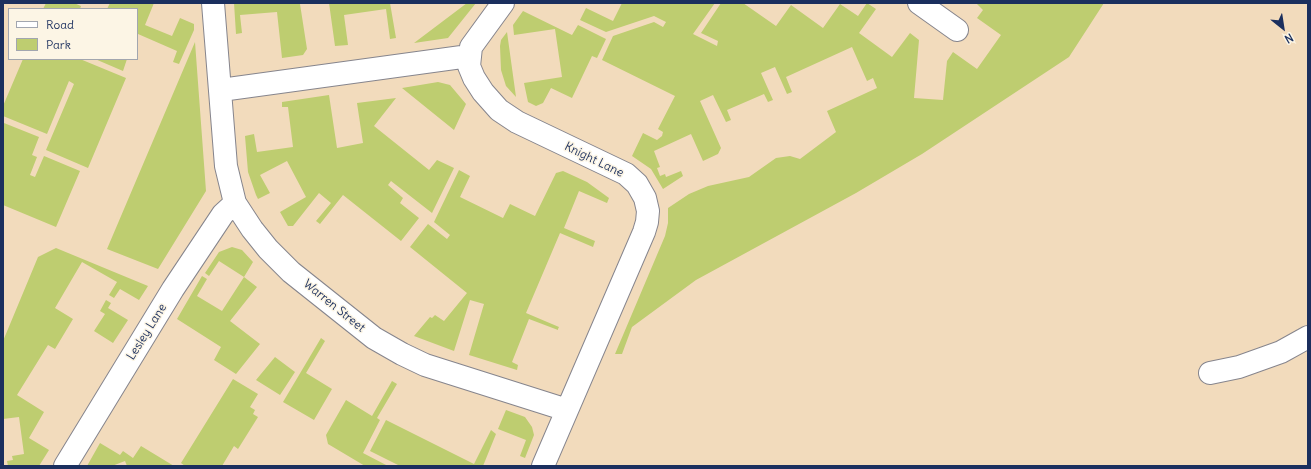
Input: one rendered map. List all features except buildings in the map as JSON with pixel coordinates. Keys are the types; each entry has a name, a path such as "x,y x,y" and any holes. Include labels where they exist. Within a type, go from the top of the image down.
{"street":[{"name":"Warren Street","path":"213,3 226,166 236,202 252,229 290,272 374,338 426,365 567,410"},
{"path":"221,90 469,56 471,47 477,36 503,3"},
{"path":"919,3 957,30"},
{"name":"Knight Lane","path":"469,56 469,66 474,78 498,110 522,125 626,174 637,184 645,198 647,222 644,232 543,466"},
{"name":"Lesley Lane","path":"65,466 173,289 223,214 236,202"},
{"path":"1210,373 1239,367 1274,355 1308,337"}],"green space":[{"path":"46,3 74,3 81,6 80,8 44,8"},
{"path":"110,3 154,3 145,25 172,36 180,18 194,24 194,30 179,64 173,62 177,51 138,34 138,8 108,8"},
{"path":"234,3 305,3 300,4 307,49 303,55 282,58 277,12 240,15 242,33 236,34"},
{"path":"329,3 390,3 396,38 390,39 386,9 344,15 348,45 335,46"},
{"path":"467,3 476,3 448,38 414,43"},
{"path":"622,3 715,3 693,34 717,46 718,41 701,33 721,3 743,3 776,26 791,5 823,28 840,4 858,16 867,3 876,9 859,33 892,57 910,33 919,40 914,98 943,100 947,61 953,52 977,69 1001,35 977,18 983,10 976,3 1104,3 1069,57 922,154 856,193 696,280 632,327 622,354 615,354 665,236 668,223 668,208 689,194 708,186 749,177 776,158 790,156 800,159 836,132 827,111 877,88 873,78 867,81 852,47 786,77 792,92 787,94 775,67 761,73 773,100 768,102 764,94 727,110 731,120 726,122 713,95 700,101 721,148 718,154 703,161 691,134 654,151 660,167 657,168 660,176 665,174 666,177 681,171 683,176 663,189 651,169 632,156 643,133 657,140 662,136 663,132 658,129 675,96 602,60 613,36 654,22 663,27 666,22 654,16 606,32 580,20 586,8 613,21"},
{"path":"523,11 572,35 578,25 606,39 597,58 592,56 572,98 551,88 543,103 536,106 528,102 524,83 562,77 555,29 514,35 513,25"},
{"path":"507,32 516,97 506,86 501,70 500,46 501,40"},
{"path":"195,42 206,191 158,269 107,249"},
{"path":"23,60 82,60 126,78 88,168 46,150 74,84 69,81 47,134 3,116 3,106"},
{"path":"97,60 127,60 123,71"},
{"path":"438,82 450,85 466,104 454,130 402,88"},
{"path":"329,95 337,148 363,143 357,103 396,98 374,126 429,170 437,160 454,168 432,213 391,181 388,185 403,198 400,203 419,218 401,241 343,195 320,224 316,221 331,203 319,193 293,226 288,226 280,212 306,197 287,161 260,175 270,193 258,199 256,195 248,172 245,136 254,134 257,152 293,147 288,107 282,107 282,102"},
{"path":"4,123 39,137 32,155 37,157 30,175 35,177 44,156 80,171 56,227 3,205"},
{"path":"459,170 470,176 460,197 503,218 510,204 535,216 556,173 563,171 587,182 609,198 607,203 579,191 564,228 595,241 593,247 560,233 526,313 559,327 558,330 529,319 512,362 518,365 517,370 469,355 484,304 470,300 454,351 414,336 430,317 432,318 435,315 444,321 467,293 410,247 428,224 447,239 450,235 434,222"},
{"path":"232,247 242,250 253,262 244,277 219,261 209,276 205,273 219,252"},
{"path":"56,248 148,286 139,300 120,289 114,298 109,295 117,282 82,262 55,308 73,319 55,349 48,345 17,395 44,412 29,438 49,450 39,466 8,466 7,461 13,460 12,456 24,454 19,417 3,419 3,341 38,257"},
{"path":"202,276 207,279 197,296 222,311 244,277 257,287 230,321 260,344 236,374 214,360 221,347 177,319"},
{"path":"106,300 111,303 108,308 128,320 113,343 94,331 105,314 100,311"},
{"path":"321,338 325,341 306,373 332,389 314,420 283,402"},
{"path":"275,357 295,372 280,395 256,380"},
{"path":"233,379 258,394 250,407 255,410 253,414 258,417 238,449 234,446 222,466 185,466 181,463"},
{"path":"392,381 397,384 377,418 380,420 363,453 388,466 365,466 328,444 326,435 346,400 372,416"},
{"path":"506,410 525,417 532,427 534,435 525,458 520,456 526,440 498,429"},
{"path":"386,420 474,464 491,430 496,434 483,466 400,466 370,451"},
{"path":"100,443 120,455 123,451 133,458 141,446 174,466 127,466 125,461 112,466 87,466"}]}
